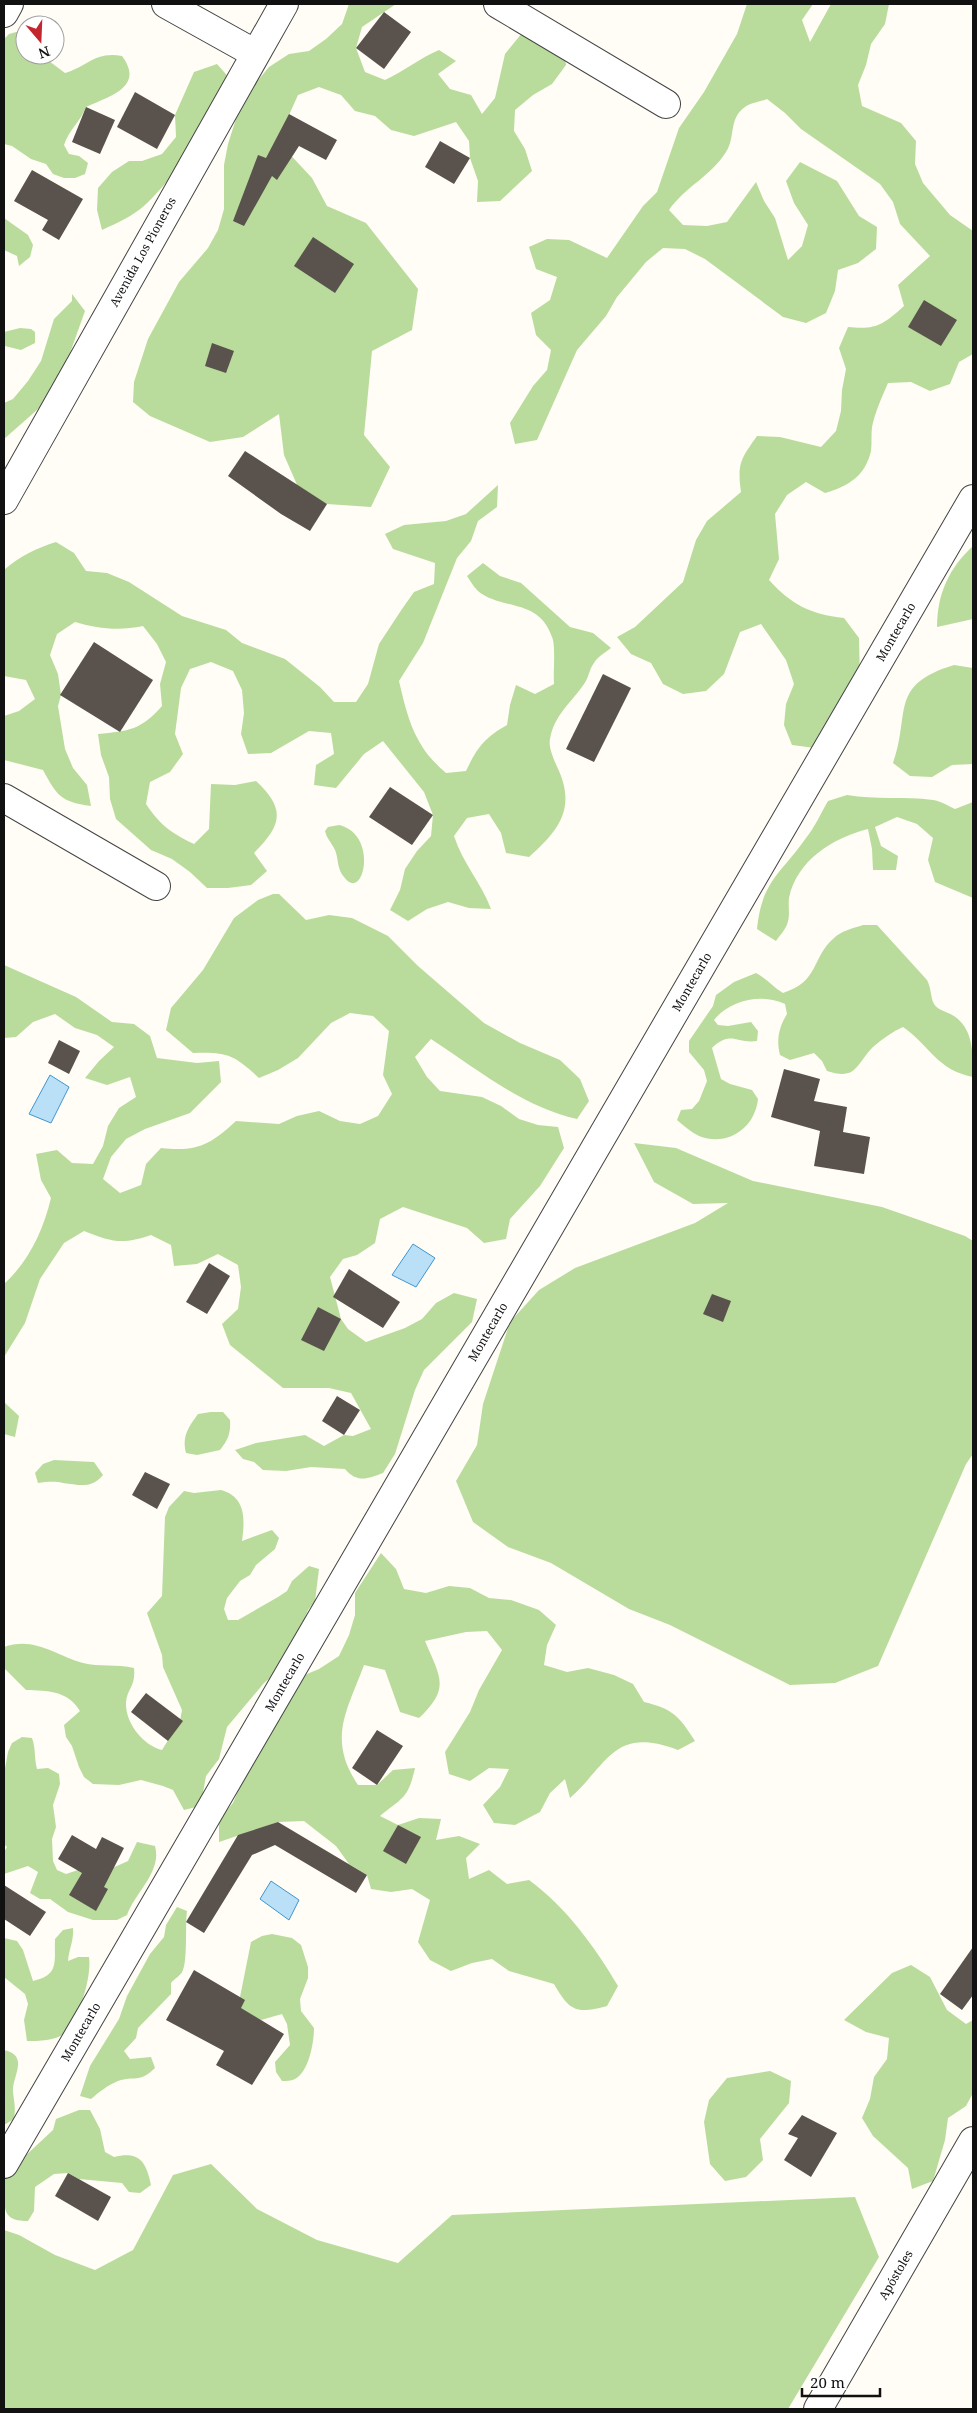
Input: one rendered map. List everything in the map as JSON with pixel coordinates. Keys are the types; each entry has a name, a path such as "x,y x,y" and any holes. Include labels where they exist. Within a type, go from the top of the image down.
{"street":[{"path":"4,13 9,4"},
{"path":"166,4 254,54"},
{"name":"Avenida Los Pioneros","path":"5,496 284,4"},
{"path":"498,4 666,104"},
{"name":"Montecarlo","path":"4,2164 973,499"},
{"path":"4,798 156,886"},
{"name":"Apóstoles","path":"818,2409 973,2141"}],"green space":[{"path":"349,4 396,4 362,27 356,48 365,72 385,80 439,50 456,61 438,74 450,89 471,95 482,114 495,98 505,54 531,22 563,43 566,65 552,84 533,95 515,110 514,131 525,149 532,171 500,201 477,202 478,181 470,158 469,141 456,122 414,136 391,130 375,116 355,111 341,95 319,87 298,95 289,115 284,148 312,178 327,206 366,223 418,289 412,330 372,351 364,435 390,467 371,507 327,504 298,487 284,455 279,414 243,437 210,442 150,416 133,402 134,382 148,339 179,282 208,248 218,230 224,209 224,165 228,144 242,100 269,67 289,54 309,51 326,39 342,24"},
{"path":"747,4 813,4 802,20 810,42 831,4 889,4 885,24 871,44 866,65 858,85 862,106 901,123 916,141 915,164 923,183 950,215 973,231 973,354 959,362 950,384 930,391 911,382 888,383 873,421 871,451 868,460 855,479 825,493 806,482 787,495 775,514 779,559 769,580 777,589 802,607 821,614 844,618 859,638 860,682 815,748 792,745 784,725 786,704 794,684 786,660 761,624 740,632 724,674 706,691 683,694 663,684 651,663 631,654 617,637 635,627 683,582 696,540 707,521 741,492 740,468 747,450 757,436 780,437 821,447 836,431 841,411 846,369 839,348 848,327 866,328 879,325 904,306 898,285 930,256 900,224 893,202 880,184 801,129 767,99 747,106 736,117 729,146 720,160 675,202 669,210 683,225 707,226 727,222 756,182 764,201 775,218 788,260 802,246 808,225 794,203 786,181 800,162 837,181 859,216 877,227 876,249 858,263 838,270 835,291 826,313 806,323 783,317 705,259 685,249 663,248 646,262 617,297 606,316 577,350 537,440 515,444 510,423 533,386 547,370 551,350 536,335 531,313 550,300 557,277 536,269 529,247 547,239 569,240 607,258 643,206 657,192 679,128 704,92 737,34"},
{"path":"15,32 15,65 54,65 65,73 98,58 113,55 122,56 128,67 127,83 114,94 86,107 64,145 69,154 79,156 88,163 85,174 75,178 64,178 53,174 46,164 31,159 12,146 4,144 4,39 9,34"},
{"path":"217,64 232,81 182,162 145,205 130,216 102,230 97,210 98,188 112,172 129,161 142,161 162,154 176,137 175,115 194,72"},
{"path":"4,218 28,235 33,245 30,257 19,266 17,256 4,250"},
{"path":"72,294 85,311 70,353 66,374 54,395 4,439 4,403 13,399 41,361 54,319 72,301"},
{"path":"20,328 31,329 35,332 35,343 21,350 5,346 4,332"},
{"path":"498,485 497,507 478,521 471,541 457,558 423,643 399,681 414,732 420,743 435,763 446,773 466,771 482,744 492,734 507,725 516,685 535,694 554,684 553,641 546,625 531,611 492,599 478,591 467,576 483,563 500,576 521,583 570,627 593,633 611,648 595,661 586,682 559,716 552,730 550,747 564,785 565,797 561,819 548,838 529,857 506,853 501,833 489,814 467,818 454,836 491,909 469,908 448,902 427,909 408,921 390,910 400,890 405,869 417,851 431,836 433,815 424,792 383,741 364,754 336,788 314,785 316,765 334,754 331,733 309,731 271,753 248,754 241,734 244,713 242,690 233,671 211,662 190,669 181,688 175,734 183,754 170,772 150,782 146,804 156,818 167,828 194,844 209,829 211,784 235,785 256,781 272,800 277,817 270,834 254,853 267,871 251,885 207,888 172,859 151,850 116,819 110,799 109,777 101,755 98,734 118,732 141,725 162,706 160,684 166,662 157,644 143,626 109,628 75,622 57,634 50,655 58,674 61,695 58,706 65,749 73,768 87,785 91,806 66,800 56,792 43,770 4,760 4,716 19,711 35,699 26,680 4,676 4,570 29,553 56,542 74,553 86,571 107,573 129,582 182,616 226,630 242,643 285,659 320,687 334,702 356,702 368,684 379,644 402,609 414,592 434,584 435,563 393,549 385,534 404,525 446,521 466,514"},
{"path":"973,546 973,619 937,627 939,604 946,582 957,563"},
{"path":"954,665 973,668 973,764 952,765 932,777 910,776 893,763 910,692 919,682 933,673"},
{"path":"847,795 933,800 942,802 955,809 973,802 973,898 935,882 928,860 933,838 917,824 897,817 875,827 881,846 898,856 896,870 873,870 872,849 868,829 842,838 818,853 800,872 793,884 789,898 787,924 776,941 757,929 763,899 774,879 809,834 828,801"},
{"path":"339,825 352,831 359,841 363,853 364,865 362,875 357,882 351,883 341,873 336,851 325,831 328,827"},
{"path":"273,894 279,894 306,920 329,915 352,918 388,936 418,966 484,1023 520,1043 560,1060 580,1079 589,1101 577,1119 538,1106 501,1086 431,1039 415,1057 427,1077 440,1091 482,1097 501,1106 519,1119 538,1125 558,1127 564,1148 540,1186 510,1219 506,1239 484,1243 467,1228 403,1207 380,1219 375,1243 357,1255 343,1259 330,1277 341,1319 348,1329 366,1342 405,1328 422,1319 436,1303 454,1293 477,1299 472,1322 424,1370 415,1390 395,1454 383,1473 362,1479 345,1469 311,1467 286,1471 263,1470 254,1462 243,1459 235,1450 256,1443 305,1435 324,1446 344,1435 353,1436 371,1429 351,1393 329,1388 283,1388 230,1345 222,1324 238,1309 241,1287 238,1265 218,1254 197,1264 174,1266 171,1245 151,1235 132,1240 117,1241 84,1231 64,1243 40,1279 25,1323 4,1357 4,1284 21,1266 34,1245 44,1222 51,1198 41,1180 36,1154 57,1150 72,1163 93,1164 103,1146 108,1126 119,1108 136,1097 130,1077 107,1085 85,1078 114,1047 97,1035 75,1028 55,1014 33,1022 16,1037 4,1038 4,965 76,997 112,1022 134,1024 150,1036 157,1058 197,1063 219,1061 221,1082 190,1113 145,1129 126,1139 111,1157 103,1179 120,1193 141,1185 146,1164 161,1148 194,1148 218,1136 236,1121 279,1124 297,1116 319,1111 340,1121 360,1124 378,1116 392,1094 383,1075 389,1031 373,1016 350,1013 331,1023 298,1058 278,1070 259,1078 236,1059 229,1056 214,1053 193,1053 166,1030 171,1008 203,970 234,918 258,900"},
{"path":"863,925 877,925 927,980 933,1002 936,1006 957,1018 963,1024 972,1049 973,1077 961,1074 942,1063 903,1027 876,1044 855,1069 844,1074 827,1071 822,1061 814,1053 790,1060 780,1055 778,1044 780,1029 787,1014 785,1004 766,999 747,1000 737,1003 714,1020 718,1025 728,1026 751,1022 758,1031 757,1041 729,1039 712,1048 721,1079 730,1084 752,1090 758,1099 752,1119 746,1126 730,1137 720,1139 699,1136 677,1120 681,1110 692,1109 699,1101 707,1081 704,1070 689,1052 689,1041 713,1006 716,995 734,982 756,973 783,993 795,988 809,976 822,953 834,938"},
{"path":"634,1143 676,1148 753,1181 882,1207 965,1236 973,1241 973,1454 966,1464 878,1666 835,1683 790,1685 670,1625 629,1609 551,1563 508,1547 473,1522 456,1481 477,1445 483,1404 510,1322 539,1290 575,1268 695,1223 728,1203 693,1204 654,1182"},
{"path":"4,1402 19,1416 15,1437 4,1434"},
{"path":"223,1412 230,1420 230,1429 225,1443 220,1450 197,1455 186,1453 185,1437 191,1424 198,1414"},
{"path":"54,1460 94,1462 103,1475 94,1482 85,1485 53,1482 38,1483 35,1473 43,1464"},
{"path":"221,1490 235,1498 242,1510 244,1525 242,1541 272,1530 279,1538 275,1549 256,1565 250,1575 240,1581 227,1598 224,1609 228,1620 238,1620 287,1591 292,1581 309,1566 319,1569 315,1601 308,1610 304,1620 304,1631 282,1668 264,1683 227,1727 219,1759 206,1776 202,1798 196,1807 184,1810 173,1790 163,1786 141,1780 119,1785 93,1784 84,1777 72,1746 66,1737 64,1725 80,1711 75,1704 63,1695 26,1690 4,1668 4,1647 15,1644 35,1645 83,1663 134,1668 134,1679 128,1694 126,1710 136,1732 148,1743 162,1750 180,1721 182,1710 163,1667 162,1655 147,1613 162,1596 165,1517 169,1507 184,1491 194,1493"},
{"path":"381,1553 396,1569 404,1589 426,1593 449,1586 470,1588 489,1598 511,1600 539,1610 556,1625 547,1645 544,1665 567,1672 588,1668 614,1675 633,1684 644,1702 669,1711 684,1725 695,1741 678,1750 657,1744 640,1742 626,1745 604,1761 570,1798 565,1779 550,1793 540,1812 515,1825 494,1823 483,1805 500,1787 509,1769 489,1768 470,1781 449,1774 445,1752 470,1712 479,1690 502,1650 487,1631 466,1632 425,1641 440,1682 436,1698 419,1718 400,1712 385,1670 364,1665 346,1711 342,1739 343,1753 358,1785 377,1785 393,1770 415,1768 407,1792 380,1816 398,1825 419,1818 441,1819 436,1840 459,1836 480,1844 466,1858 469,1879 489,1870 507,1884 529,1880 543,1891 579,1928 618,1986 607,2006 588,2010 575,2009 565,2000 554,1984 509,1971 492,1959 472,1963 451,1971 430,1960 418,1942 430,1900 412,1889 391,1892 371,1889 367,1875 349,1864 336,1846 304,1821 278,1822 219,1842 219,1819 233,1803 250,1762 295,1679 319,1669 339,1656 349,1635 355,1615 355,1593"},
{"path":"22,1737 32,1738 37,1769 48,1768 59,1774 60,1784 53,1805 56,1827 52,1839 53,1861 57,1870 66,1874 87,1867 108,1870 128,1861 137,1842 155,1846 155,1864 152,1873 127,1915 117,1920 93,1920 68,1912 50,1899 40,1899 30,1893 38,1872 28,1866 4,1874 4,1852 7,1847 4,1844 4,1774 8,1752 12,1743"},
{"path":"177,1907 187,1911 184,1967 171,1983 171,1994 138,2028 136,2038 124,2051 130,2059 151,2057 155,2068 140,2078 124,2079 114,2083 91,2099 80,2096 90,2066 119,2019 127,1996 150,1954 164,1937 166,1925"},
{"path":"73,1928 68,1961 78,1957 89,1957 88,1975 80,2008 70,2027 61,2036 47,2040 27,2041 24,2020 28,2004 25,1994 4,1977 4,1938 17,1941 23,1950 33,1981 48,1975 52,1971 55,1960 55,1939 63,1930"},
{"path":"272,1934 292,1938 301,1945 308,1967 308,1978 300,1999 301,2011 314,2028 313,2041 310,2056 304,2070 295,2079 288,2081 282,2081 276,2072 275,2062 290,2045 287,2024 282,2014 261,2020 238,2007 251,1942 262,1936"},
{"path":"911,1965 930,1977 947,2010 966,2024 973,2020 973,2093 966,2106 948,2118 945,2140 933,2181 912,2189 908,2168 873,2136 862,2118 870,2099 874,2077 887,2059 889,2038 866,2032 844,2020 892,1973"},
{"path":"4,2050 16,2057 18,2067 13,2086 14,2119 4,2125"},
{"path":"770,2071 791,2081 789,2103 760,2139 763,2160 746,2177 725,2181 710,2164 704,2122 709,2100 727,2078"},
{"path":"79,2110 90,2110 100,2129 105,2152 114,2157 130,2155 140,2160 147,2170 151,2185 140,2193 129,2192 122,2183 79,2179 68,2173 54,2174 35,2187 34,2211 28,2221 21,2221 11,2217 6,2211 4,2200 4,2183 7,2173 53,2130 56,2119"},
{"path":"211,2164 257,2209 317,2240 398,2263 452,2215 855,2197 879,2257 788,2409 4,2409 4,2230 19,2235 55,2255 95,2270 133,2250 173,2175"}],"water":[{"path":"50,1075 69,1087 51,1123 29,1114"},
{"path":"413,1244 435,1258 416,1287 392,1275"},
{"path":"271,1881 299,1900 289,1920 260,1899"}],"building":[{"path":"384,12 411,32 384,69 356,48"},
{"path":"135,92 175,115 157,149 117,127"},
{"path":"86,107 115,120 100,154 72,142"},
{"path":"289,114 337,140 326,160 299,146 277,180 272,176 244,226 233,221 258,155 266,158"},
{"path":"440,141 470,158 454,184 425,167"},
{"path":"32,170 83,199 59,240 42,230 48,220 14,201"},
{"path":"313,237 354,264 335,293 294,266"},
{"path":"924,300 957,320 941,346 908,327"},
{"path":"212,343 234,351 226,373 205,366"},
{"path":"245,451 327,504 310,531 281,514 228,476"},
{"path":"94,642 153,680 120,732 60,695"},
{"path":"603,674 631,688 594,762 566,749"},
{"path":"390,787 433,815 412,845 369,817"},
{"path":"59,1040 80,1051 69,1074 48,1063"},
{"path":"784,1069 820,1079 814,1101 847,1107 843,1132 870,1137 864,1174 814,1166 820,1131 771,1117"},
{"path":"209,1263 230,1276 207,1314 186,1302"},
{"path":"349,1269 400,1302 383,1328 333,1297"},
{"path":"712,1294 731,1301 723,1322 703,1314"},
{"path":"318,1307 341,1319 324,1351 301,1340"},
{"path":"337,1396 360,1410 344,1435 322,1421"},
{"path":"145,1472 170,1484 157,1509 132,1495"},
{"path":"146,1693 183,1721 168,1741 131,1712"},
{"path":"377,1730 403,1746 377,1785 352,1768"},
{"path":"278,1822 367,1875 356,1893 275,1845 252,1855 204,1933 186,1922 238,1835"},
{"path":"398,1825 421,1837 406,1864 383,1851"},
{"path":"72,1835 96,1849 102,1837 124,1848 104,1887 108,1889 96,1911 69,1895 82,1873 58,1859"},
{"path":"4,1885 46,1912 30,1936 4,1919"},
{"path":"973,1947 973,1995 962,2010 940,1994"},
{"path":"194,1970 245,2000 241,2008 284,2034 252,2085 216,2065 224,2051 166,2020"},
{"path":"802,2115 837,2133 811,2177 784,2160 798,2138 788,2134"},
{"path":"68,2173 111,2197 98,2221 55,2196"}]}
